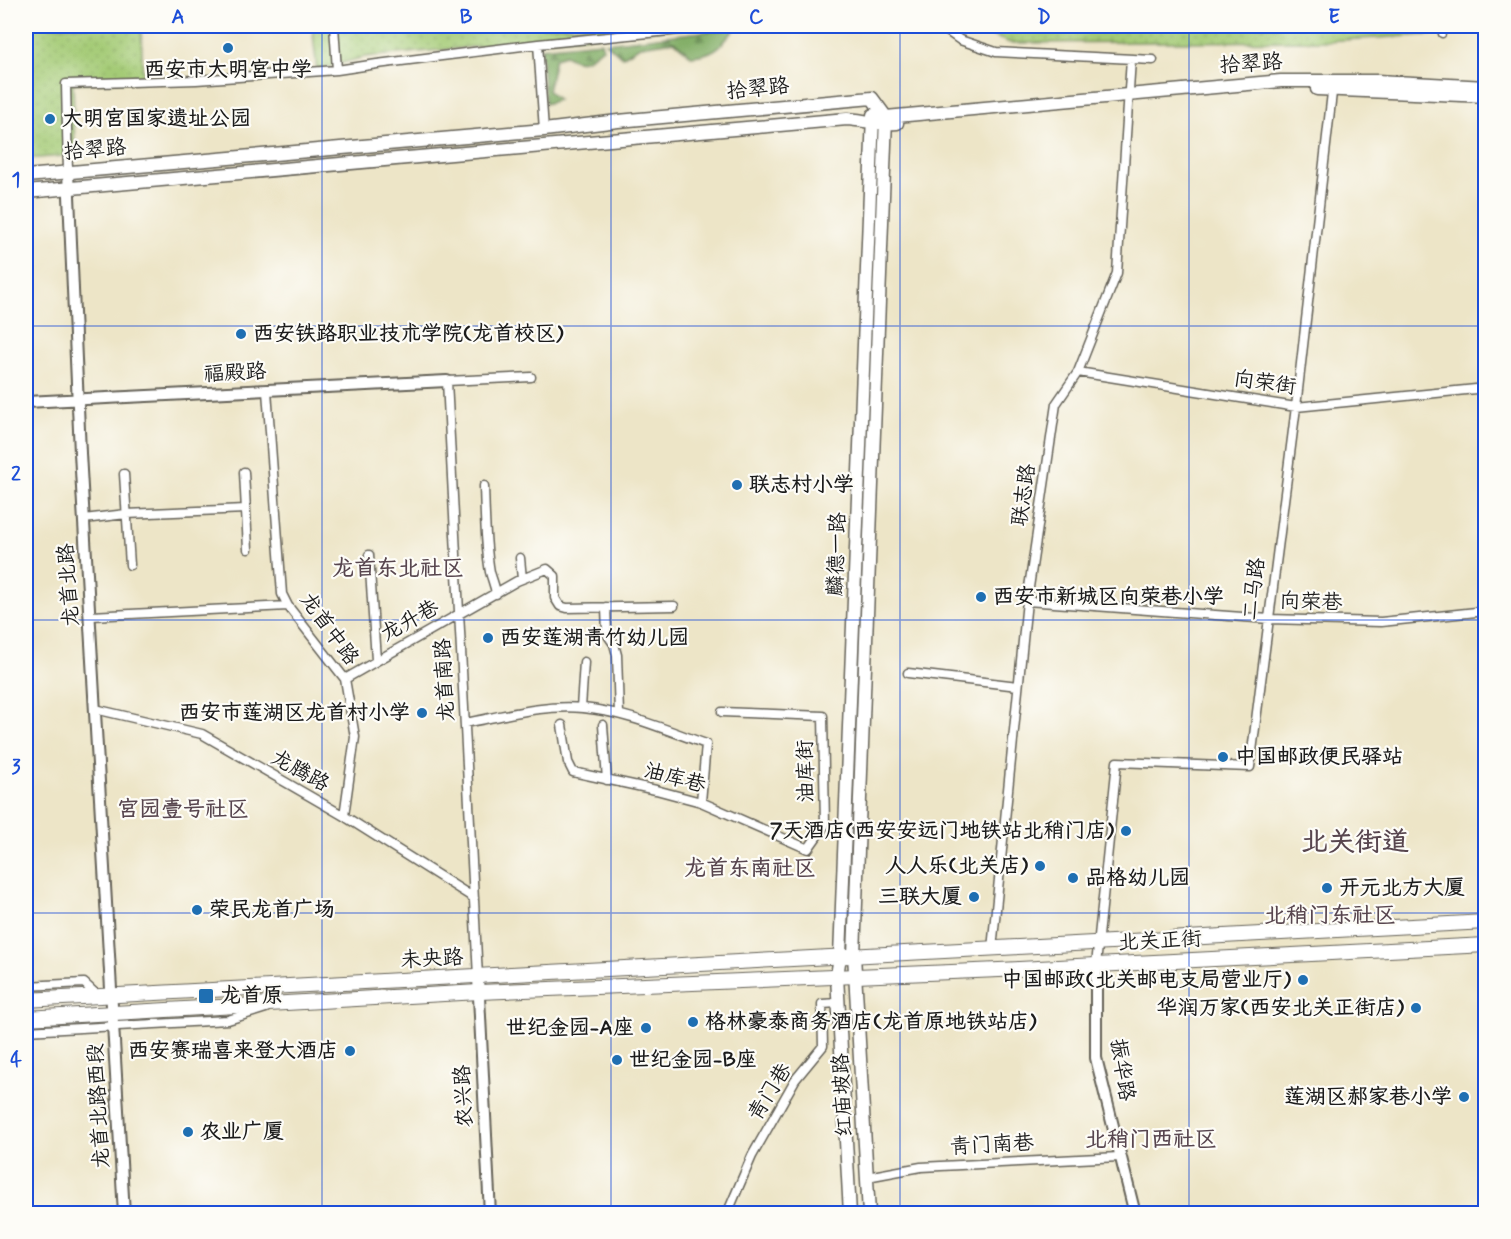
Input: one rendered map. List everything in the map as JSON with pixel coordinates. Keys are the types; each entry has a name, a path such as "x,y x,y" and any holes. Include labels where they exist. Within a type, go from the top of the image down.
{"main road":[{"name":"拾翠路","path":"1333,85 1485,96"},
{"name":"拾翠路","path":"26,192 847,119 882,121 1128,98 1333,85 1485,87"},
{"name":"拾翠路","path":"26,176 872,98"},
{"name":"麟德一路","path":"837,976 847,956 882,121 872,98"},
{"name":"北关正街","path":"847,956 1485,922"},
{"name":"北关正街","path":"837,976 1485,945"},
{"name":"麟德一路","path":"847,956 856,975"},
{"name":"未央路","path":"26,1000 847,956"},
{"name":"红庙坡路","path":"856,975 868,1214"},
{"name":"未央路","path":"26,1018 111,1019 283,1004 479,992 837,976"},
{"name":"红庙坡路","path":"837,976 850,1214"}],"street":[{"path":"334,26 337,70"},
{"path":"68,172 66,84 196,80 337,70 538,44 719,26"},
{"path":"940,26 960,40 996,52 1153,60"},
{"path":"1441,26 1442,34"},
{"path":"538,44 544,130"},
{"name":"联志路","path":"992,949 1027,601 1056,404 1078,372 1117,273 1131,59"},
{"name":"二马路","path":"1096,965 1117,762 1250,767 1296,407 1333,85"},
{"name":"龙首北路","path":"68,172 84,519 91,616 106,996"},
{"name":"向荣街","path":"1078,372 1296,407 1485,388"},
{"path":"447,381 531,377"},
{"name":"福殿路","path":"26,402 447,381"},
{"name":"龙首南路","path":"447,381 478,977"},
{"name":"龙首中路","path":"267,391 282,594 288,606 345,679 355,737 344,816"},
{"path":"244,472 248,549"},
{"path":"123,474 130,565"},
{"path":"484,486 487,543 496,594"},
{"path":"84,519 126,514 246,508"},
{"path":"369,555 376,660"},
{"path":"520,558 522,579"},
{"name":"龙升巷","path":"345,679 522,579 547,569 555,576 555,598 560,606 567,608 674,606"},
{"name":"向荣巷","path":"1027,601 1269,619 1382,622 1485,611"},
{"path":"91,616 288,606"},
{"path":"606,607 607,634 614,644 617,655 619,714"},
{"path":"581,708 584,662"},
{"path":"908,673 1018,686"},
{"path":"465,723 543,709 581,708 619,714 706,744 701,802"},
{"name":"龙腾路","path":"95,709 202,734 344,816 474,898"},
{"name":"油库街","path":"722,712 823,716 825,825 808,849"},
{"name":"油库巷","path":"562,725 572,771 701,802 808,849"},
{"path":"603,725 607,780"},
{"name":"振华路","path":"1096,965 1096,1058 1135,1214"},
{"name":"农兴路","path":"478,977 490,1214"},
{"path":"26,986 84,982 106,996"},
{"name":"龙首北路西段","path":"106,996 111,1019 124,1214"},
{"name":"青门巷","path":"727,1214 752,1156 795,1080 823,1046 822,1004 839,1003"},
{"path":"26,1031 111,1019"},
{"name":"龙首北路西段","path":"111,1019 117,1214"},
{"name":"青门南巷","path":"867,1177 921,1167 1119,1157"}],"green space":[{"name":"大明宫国家遗址公园","path":"26,26 141,26 143,81 73,83 75,155 26,159"},
{"path":"312,26 702,26 364,57 317,70"},
{"path":"968,26 1441,26 1442,34 1325,41 1010,43"},
{"path":"736,28 717,48 706,54 691,56 674,41 640,46 622,57 606,43"},
{"path":"601,42 603,48 585,60 576,60 565,55 555,58 548,91 558,100 545,104 541,48"}],"place":[{"name":"西安市大明宫中学","path":"228,48"},
{"name":"大明宫国家遗址公园","path":"50,119"},
{"name":"西安铁路职业技术学院(龙首校区)","path":"241,334"},
{"name":"联志村小学","path":"737,485"},
{"name":"西安市新城区向荣巷小学","path":"981,597"},
{"name":"西安莲湖青竹幼儿园","path":"488,638"},
{"name":"西安市莲湖区龙首村小学","path":"422,713"},
{"name":"中国邮政便民驿站","path":"1223,757"},
{"name":"7天酒店(西安安远门地铁站北稍门店)","path":"1126,831"},
{"name":"人人乐(北关店)","path":"1040,866"},
{"name":"品格幼儿园","path":"1073,878"},
{"name":"开元北方大厦","path":"1327,888"},
{"name":"三联大厦","path":"974,897"},
{"name":"荣民龙首广场","path":"197,910"},
{"name":"中国邮政(北关邮电支局营业厅)","path":"1303,980"},
{"name":"龙首原","path":"206,996"},
{"name":"华润万家(西安北关正街店)","path":"1416,1008"},
{"name":"格林豪泰商务酒店(龙首原地铁站店)","path":"693,1022"},
{"name":"世纪金园-A座","path":"646,1028"},
{"name":"西安赛瑞喜来登大酒店","path":"350,1051"},
{"name":"世纪金园-B座","path":"617,1060"},
{"name":"莲湖区郝家巷小学","path":"1464,1097"},
{"name":"农业广厦","path":"188,1132"}],"district":[{"name":"龙首东北社区","path":"398,569"},
{"name":"宫园壹号社区","path":"183,810"},
{"name":"北关街道","path":"1355,842"},
{"name":"龙首东南社区","path":"750,869"},
{"name":"北稍门东社区","path":"1330,916"},
{"name":"北稍门西社区","path":"1151,1140"}]}
